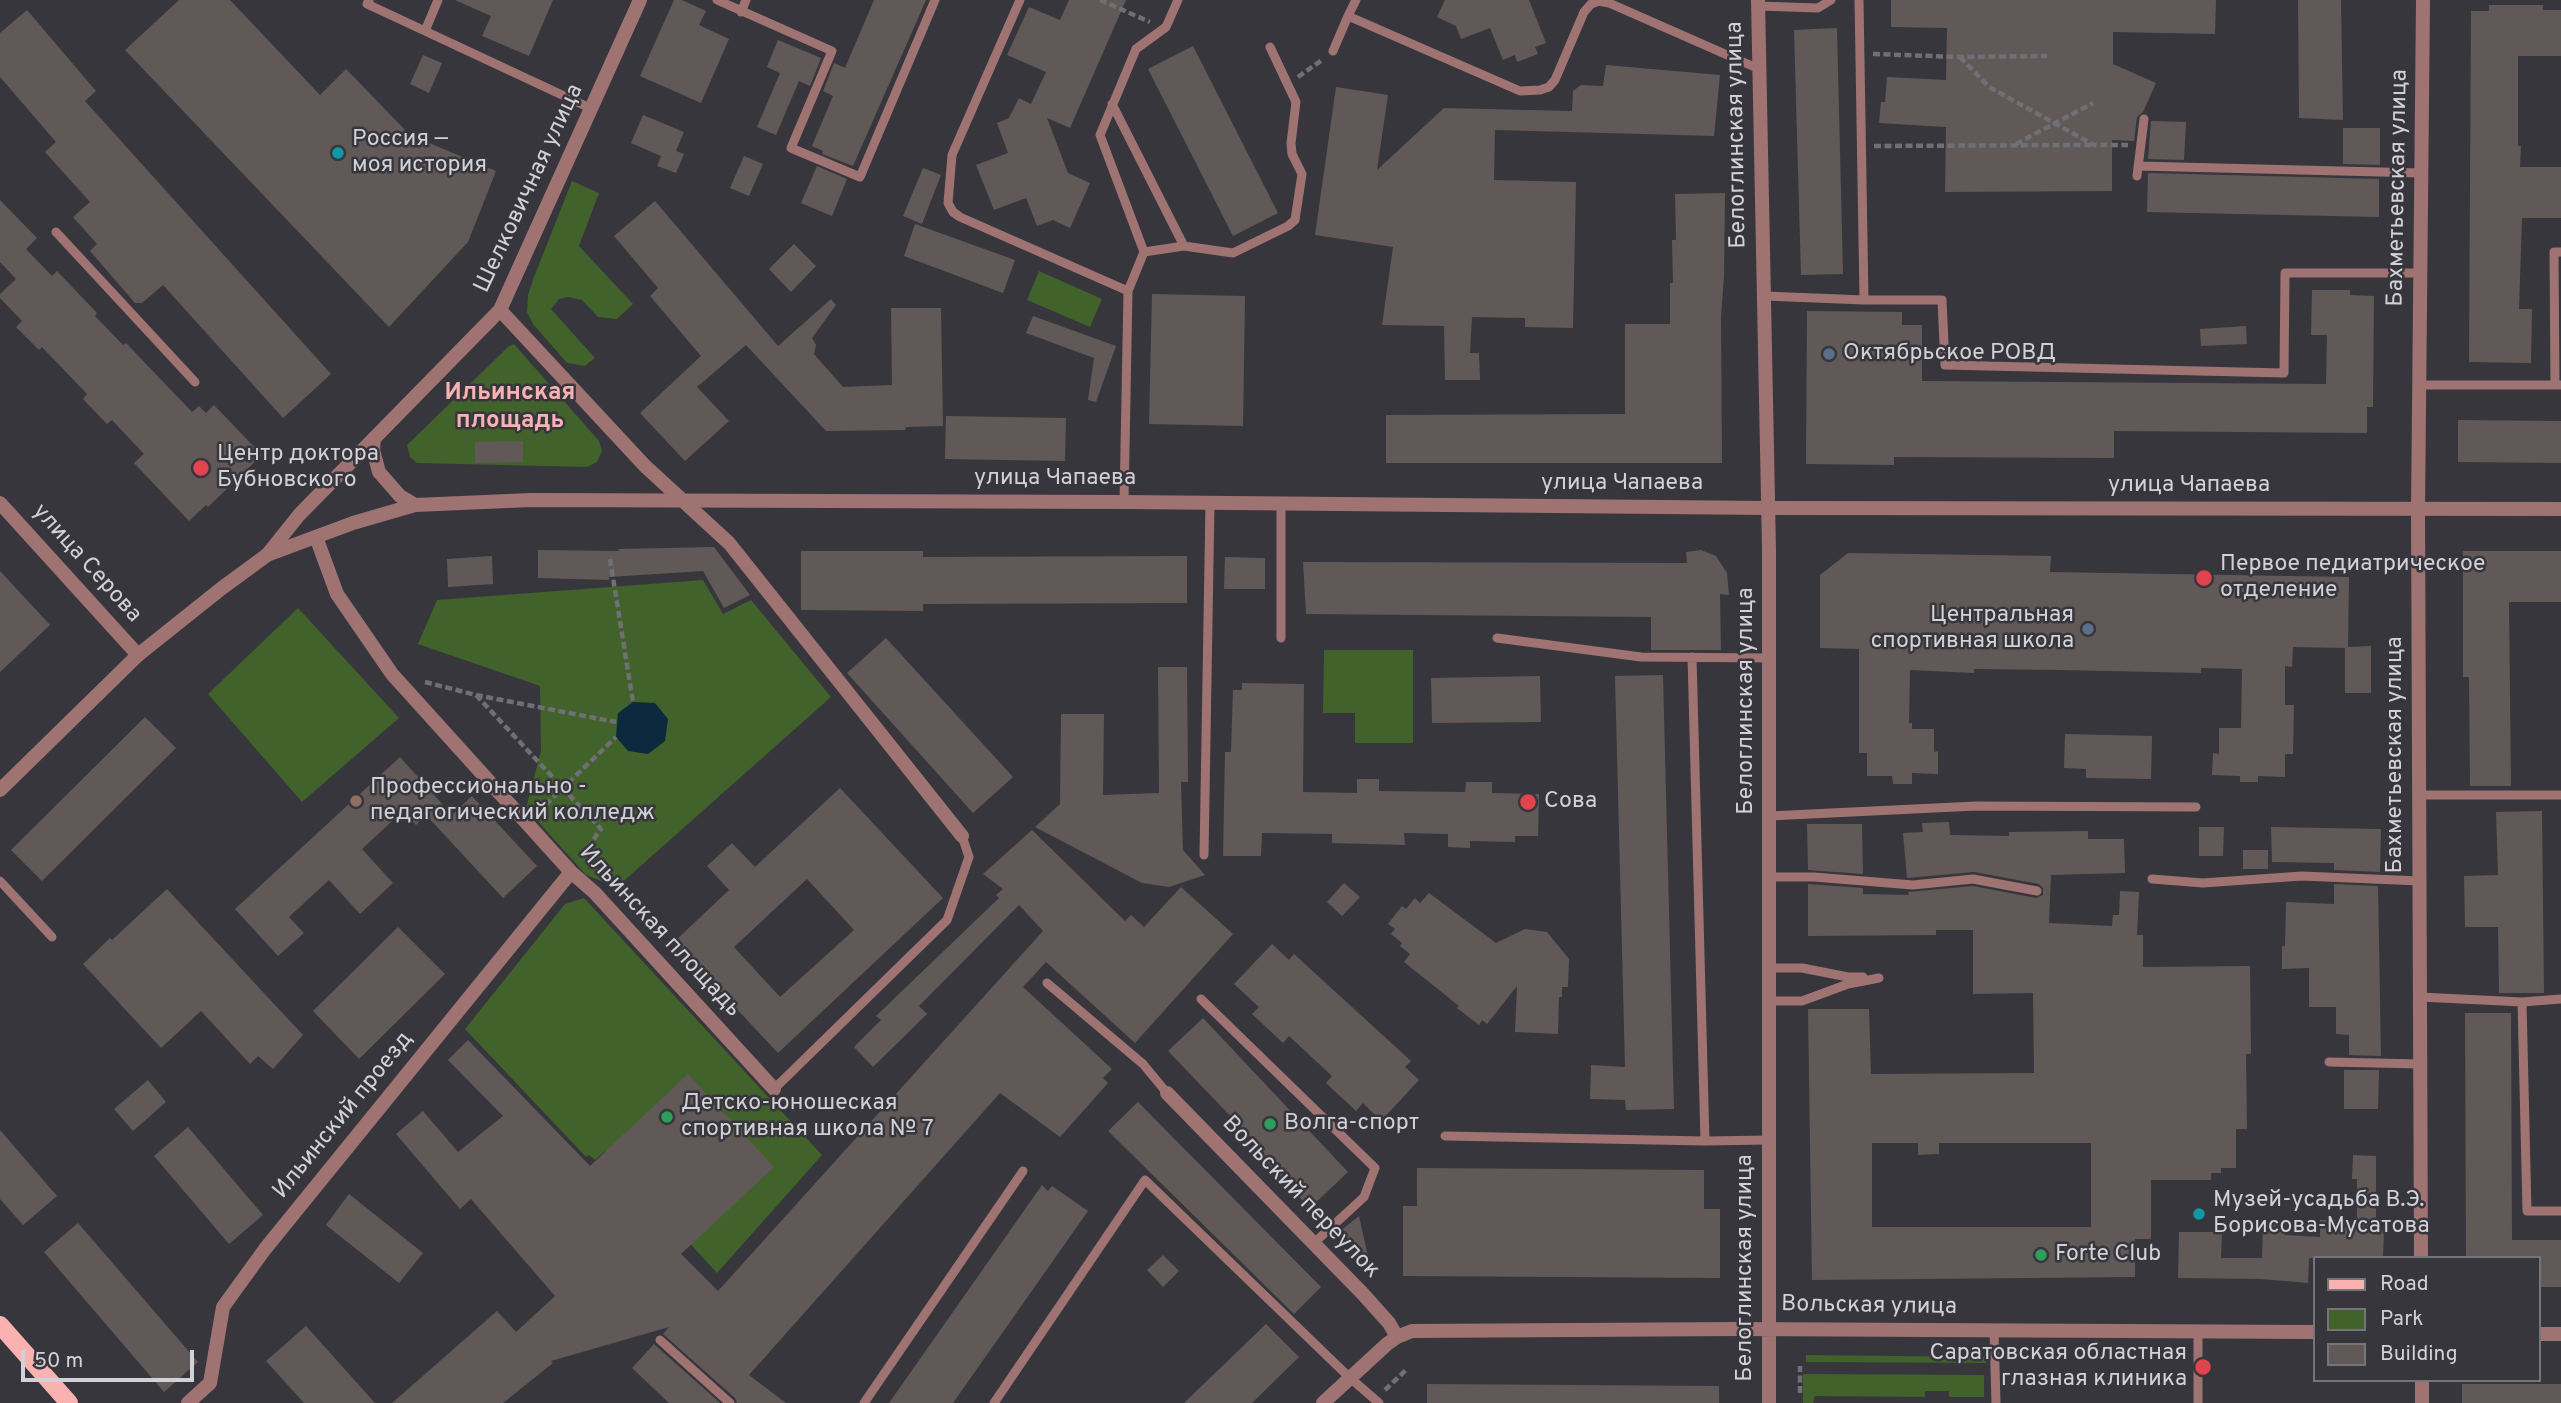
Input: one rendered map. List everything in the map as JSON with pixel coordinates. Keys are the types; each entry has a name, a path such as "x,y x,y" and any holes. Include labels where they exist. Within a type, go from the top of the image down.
{"main road":[{"path":"0,1325 69,1403"}],"street":[{"name":"Шелковичная улица","path":"0,790 138,655 267,555 299,515 500,310 515,283 640,0"},
{"name":"Бахметьевская улица","path":"2421,1256 2418,510 2423,0"},
{"name":"Белоглинская улица","path":"1758,3 1769,508 1769,1403"},
{"path":"500,310 645,466 729,543 962,836"},
{"path":"374,438 373,450 379,471 400,496 415,505"},
{"path":"267,555 353,523 415,505 531,500 683,501"},
{"name":"улица Чапаева","path":"683,501 1769,508 2561,509"},
{"name":"улица Серова","path":"0,503 138,655"},
{"name":"Ильинская площадь","path":"316,537 337,594 392,674 571,872 595,893 774,1088"},
{"name":"Ильинский проезд","path":"188,1403 210,1383 223,1307 265,1249 571,872"},
{"name":"Вольский переулок","path":"1167,1093 1314,1242 1389,1323 1397,1336"},
{"name":"Вольская улица","path":"1397,1336 1412,1331 1769,1329 2312,1332"},
{"path":"2540,1334 2561,1334"},
{"path":"1323,1403 1397,1336"},
{"path":"2422,1382 2422,1403"}],"lane":[{"path":"369,0 367,4 592,109"},
{"path":"425,31 438,0"},
{"path":"717,0 832,51 791,148 860,177 935,0"},
{"path":"741,12 746,0"},
{"path":"1020,0 952,155 948,203 960,217 1128,290"},
{"path":"1124,502 1128,290 1144,253 1100,135 1136,49 1164,28 1178,0"},
{"path":"1333,51 1356,0"},
{"path":"1758,3 1818,8 1830,0"},
{"path":"1859,0 1864,300"},
{"path":"1348,16 1520,91 1540,90 1555,80 1584,12 1591,4 1599,1 1759,69"},
{"path":"1144,253 1184,246 1233,253 1295,220 1303,174 1292,154 1290,143 1296,102 1270,47"},
{"path":"1112,104 1184,246"},
{"path":"2144,119 2138,171 2421,173"},
{"path":"56,232 195,382"},
{"path":"2420,385 2558,385 2554,252 2561,252"},
{"path":"1765,296 1942,300 1945,365 2284,373 2285,273 2421,273"},
{"path":"1204,855 1210,503"},
{"path":"1281,504 1281,638"},
{"path":"1497,638 1642,657 1769,658"},
{"path":"1692,657 1705,1141"},
{"path":"2420,795 2561,795"},
{"path":"1769,816 1976,806 2196,807"},
{"path":"774,1088 947,920 969,857 962,836"},
{"path":"2152,879 2203,883 2302,876 2420,881"},
{"path":"1769,877 1814,877 1913,885 1973,878 2037,891"},
{"path":"0,881 52,937"},
{"path":"1769,968 1802,968 1848,977 1879,978 1848,984 1802,1001 1769,1001"},
{"path":"1047,983 1143,1064 1167,1093"},
{"path":"2420,997 2522,1002 2561,999"},
{"path":"1201,999 1375,1168 1364,1198 1314,1242"},
{"path":"2522,1002 2527,1211 2561,1210"},
{"path":"2329,1062 2421,1063"},
{"path":"1445,1136 1769,1140"},
{"path":"864,1403 1023,1171"},
{"path":"994,1403 1145,1180 1349,1377 1378,1401"},
{"path":"1994,1331 1997,1403"},
{"path":"2198,1332 2198,1403"},
{"path":"660,1340 730,1403"}],"path":[{"path":"1100,0 1164,28"},
{"path":"1858,53 1960,57 2047,56"},
{"path":"1960,57 1989,87 2094,145"},
{"path":"1289,84 1320,61"},
{"path":"2015,145 2093,103"},
{"path":"1862,146 2141,146"},
{"path":"610,559 633,702"},
{"path":"392,674 476,695 616,722"},
{"path":"476,695 601,829 571,872"},
{"path":"527,822 616,737"},
{"path":"1800,1366 1800,1393"},
{"path":"1378,1401 1407,1369"}],"green space":[{"path":"572,181 599,193 579,246 633,304 617,319 598,317 582,300 568,297 559,299 551,309 595,358 585,366 567,363 533,324 527,312 528,295 534,277"},
{"path":"1039,271 1102,299 1090,327 1027,300"},
{"path":"514,344 599,441 602,451 597,462 587,467 417,463 410,457 407,445"},
{"path":"703,580 723,614 751,600 831,697 617,887 586,875 526,808 541,751 540,686 418,644 437,600"},
{"path":"298,608 399,718 302,802 208,694"},
{"path":"1324,650 1413,650 1413,743 1355,743 1355,713 1323,713"},
{"name":"Детско-юношеская спортивная школа № 7","path":"584,898 822,1155 717,1273 605,1151 595,1160 589,1155 586,1157 465,1029 565,904"},
{"path":"1806,1355 1986,1357 1986,1363 1806,1362"},
{"path":"1803,1374 1984,1375 1984,1397 1949,1397 1949,1391 1925,1391 1925,1397 1815,1396 1813,1403 1803,1403"}],"water":[{"path":"633,702 655,703 668,719 665,741 648,754 628,751 616,737 618,713"}],"building":[{"name":"Россия — моя история","path":"179,0 230,0 320,95 346,69 410,135 496,171 468,242 389,327 125,50"},
{"path":"455,0 553,0 529,56 482,36 491,16"},
{"path":"674,0 682,0 706,11 699,25 729,39 701,103 640,76"},
{"path":"874,0 926,0 853,166 822,154 823,151 812,146 833,96 823,91 834,63 845,68"},
{"path":"1069,0 1126,0 1070,128 1047,118 1068,173 1090,183 1070,228 1053,220 1037,226 1026,198 994,210 976,165 1008,153 997,123 1009,118 1019,98 1031,104 1046,72 1007,55 1029,7 1060,20"},
{"path":"1445,0 1529,0 1546,43 1535,47 1538,54 1517,62 1515,55 1503,60 1490,28 1461,39 1456,26 1437,17"},
{"path":"1891,0 2216,0 2215,34 2113,32 2113,64 2156,83 2143,112 2137,117 2134,141 2112,140 2112,191 1945,192 1946,127 1879,123 1881,102 1885,102 1887,77 1946,80 1947,28 1891,27"},
{"path":"2298,0 2341,0 2343,120 2299,118"},
{"path":"2489,5 2543,5 2543,10 2561,10 2561,56 2518,56 2520,167 2561,167 2561,218 2522,218 2519,309 2532,309 2531,363 2469,362 2471,11 2489,11"},
{"path":"27,10 96,91 85,101 331,374 283,418 163,285 142,303 135,303 90,251 97,244 73,217 90,202 45,152 56,142 0,77 0,33"},
{"path":"1837,28 1843,274 1801,275 1794,30"},
{"path":"778,40 821,58 810,86 799,81 776,135 757,127 780,73 767,67"},
{"path":"1193,46 1278,213 1233,236 1148,69"},
{"path":"423,55 442,63 429,93 410,84"},
{"path":"1606,65 1720,75 1714,136 1495,130 1494,180 1576,182 1573,328 1525,327 1525,318 1472,317 1470,353 1479,353 1480,380 1445,380 1444,326 1382,325 1393,247 1315,235 1336,87 1388,95 1377,170 1444,108 1572,111 1573,91 1581,85 1603,86"},
{"path":"643,115 684,132 676,151 684,154 676,173 657,166 661,156 631,143"},
{"path":"2151,121 2186,122 2184,160 2148,159"},
{"path":"2343,128 2380,128 2380,165 2343,164"},
{"path":"744,156 763,164 749,196 730,188"},
{"path":"817,166 847,179 832,216 801,203"},
{"path":"923,168 941,175 922,224 903,216"},
{"path":"2148,173 2379,179 2379,217 2147,212"},
{"path":"1725,193 1721,318 1722,463 1386,463 1386,415 1625,414 1625,324 1670,324 1672,240 1676,240 1675,194"},
{"path":"0,200 37,238 26,249 52,276 57,271 97,313 95,316 123,345 126,343 192,412 199,406 206,413 214,405 262,455 208,507 206,505 189,521 134,463 144,454 112,420 107,424 83,399 87,394 42,347 39,350 16,327 22,321 0,298 0,294 16,279 0,262"},
{"path":"655,201 778,346 831,299 836,305 812,338 816,345 814,354 843,387 892,385 891,308 941,308 943,426 906,427 905,430 826,431 746,345 697,387 729,421 685,461 640,413 701,356 650,296 658,288 614,236"},
{"path":"915,224 1015,260 1003,293 904,256"},
{"path":"794,244 816,266 791,292 769,269"},
{"path":"2312,290 2350,290 2350,295 2374,296 2373,407 2367,407 2367,433 2114,431 2114,458 1894,457 1894,465 1806,464 1807,311 1902,312 1902,325 1922,325 1922,381 2326,384 2327,335 2311,335"},
{"path":"1152,294 1245,296 1243,426 1149,424"},
{"path":"1033,316 1116,346 1096,402 1088,400 1094,358 1026,333"},
{"path":"2246,326 2247,344 2201,346 2200,329"},
{"path":"946,416 1066,418 1065,461 945,459"},
{"path":"2458,420 2561,421 2561,463 2458,462"},
{"path":"523,441 523,462 475,463 475,442"},
{"path":"714,547 750,595 724,608 703,571 609,577 609,580 538,578 538,550 619,551 618,549"},
{"path":"1701,550 1716,556 1727,573 1729,595 1720,594 1721,650 1651,650 1651,617 1306,614 1303,562 1687,563 1686,552"},
{"path":"801,551 923,551 923,557 1187,556 1187,603 923,604 923,611 801,610"},
{"path":"2463,551 2561,551 2561,602 2509,602 2511,786 2470,786 2469,677 2463,677"},
{"path":"1848,553 2051,556 2050,572 2349,577 2348,647 2371,646 2371,693 2345,693 2345,648 2293,647 2292,667 2285,666 2285,705 2294,705 2293,754 2285,754 2285,777 2258,776 2258,782 2240,782 2240,776 2212,775 2213,753 2219,754 2219,728 2241,728 2242,669 2201,668 2201,673 1974,669 1974,673 1910,670 1909,723 1912,723 1912,729 1934,729 1938,774 1912,773 1912,784 1893,784 1892,776 1867,776 1867,753 1859,753 1859,649 1820,648 1820,575"},
{"path":"492,556 493,584 448,587 447,559"},
{"path":"1225,557 1265,558 1265,589 1224,589"},
{"path":"0,571 50,625 0,672"},
{"path":"886,638 1013,777 973,813 847,673"},
{"path":"1158,667 1187,667 1188,782 1181,782 1183,850 1205,875 1169,887 1142,883 1035,827 1060,804 1061,714 1104,714 1103,795 1159,793"},
{"path":"1663,675 1674,1109 1626,1110 1625,1100 1590,1099 1591,1065 1625,1067 1615,676"},
{"path":"1540,676 1541,722 1432,723 1431,678"},
{"path":"1242,683 1304,684 1303,792 1357,793 1357,779 1379,779 1379,791 1465,792 1466,782 1492,782 1492,793 1539,794 1538,836 1515,836 1515,842 1470,841 1470,848 1448,847 1448,834 1404,833 1405,845 1332,843 1332,834 1262,833 1261,856 1223,856 1225,752 1231,752 1233,690 1242,690"},
{"path":"145,717 176,748 42,881 11,850"},
{"path":"2065,734 2152,736 2151,779 2086,778 2086,769 2064,768"},
{"path":"400,757 452,815 472,796 537,866 503,898 426,815 416,825 403,811 362,849 393,883 360,914 329,880 289,917 304,933 278,956 235,909"},
{"path":"840,788 943,898 778,1053 674,942 729,890 707,866 732,843 755,867","holes":["807,879 854,930 780,997 734,947"]},
{"path":"2542,811 2544,993 2499,993 2498,927 2465,927 2464,876 2498,875 2496,812"},
{"path":"1949,822 1950,835 2009,836 2009,832 2088,831 2088,839 2124,839 2125,873 2051,875 2049,923 2112,926 2113,915 2119,915 2120,891 2139,892 2137,935 2143,935 2143,967 2250,966 2251,1054 2246,1054 2247,1129 2236,1129 2236,1168 2221,1168 2221,1173 2211,1173 2211,1180 2151,1180 2151,1239 2135,1239 2135,1277 1812,1280 1808,1009 1869,1009 1871,1074 2034,1073 2033,993 1973,994 1973,930 1936,930 1936,935 1808,936 1808,884 1863,888 1863,894 1909,895 1908,892 1973,886 2036,898 2043,895 2043,888 2039,884 1974,872 1907,878 1903,833 1923,832 1922,823","holes":["1872,1143 1918,1143 1918,1155 1939,1154 1939,1143 2091,1143 2091,1227 1872,1227"]},
{"path":"1807,824 1862,824 1863,874 1808,870"},
{"path":"2199,827 2224,827 2223,856 2199,856"},
{"path":"2271,827 2381,829 2380,872 2334,870 2334,863 2272,862"},
{"path":"1032,830 1125,921 1131,915 1144,927 1181,887 1233,934 1135,1043 1046,962 1023,987 1112,1069 1103,1078 1108,1083 1060,1137 1000,1093 749,1375 786,1403 737,1403 735,1398 663,1334 669,1327 551,1361 553,1363 503,1403 392,1403 497,1311 516,1332 555,1296 471,1199 460,1209 396,1134 423,1111 458,1152 503,1116 448,1060 468,1040 590,1166 688,1074 774,1167 681,1254 718,1291 1043,931 1019,905 919,1006 927,1014 873,1067 854,1047 881,1020 876,1016 999,898 996,895 1003,889 983,874"},
{"path":"2243,850 2268,850 2268,869 2243,869"},
{"path":"1344,883 1360,897 1342,916 1327,902"},
{"path":"2334,884 2378,886 2381,1056 2349,1055 2349,1035 2336,1034 2336,1007 2309,1007 2309,968 2282,969 2286,902 2334,904"},
{"path":"167,889 303,1035 273,1069 258,1056 250,1064 201,1011 161,1048 83,964"},
{"path":"1429,893 1496,943 1525,929 1547,932 1569,959 1568,987 1562,987 1562,997 1559,997 1558,1034 1515,1032 1517,986 1487,1024 1482,1020 1479,1025 1404,962 1410,954 1391,934 1395,929 1388,924 1402,906 1406,909 1415,898 1420,903"},
{"path":"398,927 445,974 359,1059 313,1011"},
{"path":"1272,944 1289,960 1294,954 1411,1061 1405,1067 1419,1080 1381,1121 1363,1103 1356,1111 1326,1083 1332,1076 1289,1036 1283,1043 1252,1014 1259,1007 1234,984"},
{"path":"2465,1013 2511,1013 2512,1240 2561,1240 2561,1287 2540,1287 2540,1256 2466,1256"},
{"name":"Волга-спорт","path":"1203,1018 1348,1172 1310,1208 1256,1153 1261,1148 1168,1051"},
{"path":"2344,1070 2379,1070 2378,1109 2344,1109"},
{"path":"148,1080 166,1102 133,1131 114,1109"},
{"path":"1138,1102 1321,1287 1294,1314 1108,1131"},
{"path":"188,1127 263,1215 229,1244 154,1156"},
{"path":"0,1130 57,1196 23,1225 0,1199"},
{"path":"2353,1155 2376,1156 2376,1230 2384,1230 2383,1256 2312,1256 2309,1258 2308,1283 2261,1279 2178,1278 2179,1232 2222,1232 2221,1258 2262,1258 2263,1221 2285,1223 2285,1235 2320,1237 2320,1220 2357,1221 2357,1179 2352,1179"},
{"path":"1417,1168 1704,1170 1704,1209 1720,1209 1720,1278 1403,1276 1403,1206 1417,1206"},
{"path":"1042,1185 1048,1191 1052,1186 1088,1211 953,1403 889,1403"},
{"path":"349,1194 423,1253 399,1283 326,1225"},
{"path":"1359,1216 1370,1265 1339,1232"},
{"path":"78,1223 198,1362 164,1392 44,1252"},
{"path":"1163,1255 1179,1271 1163,1287 1147,1270"},
{"path":"1266,1324 1299,1357 1252,1403 1184,1403"},
{"path":"306,1326 375,1403 304,1403 266,1361"},
{"path":"654,1344 720,1403 669,1403 632,1368"},
{"path":"1427,1384 1719,1386 1719,1403 1427,1403"},
{"path":"2462,1384 2561,1384 2561,1403 2462,1403"}],"place":[{"name":"Россия — моя история","path":"338,153"},
{"name":"Октябрьское РОВД","path":"1829,354"},
{"name":"Центр доктора Бубновского","path":"201,468"},
{"name":"Первое педиатрическое отделение","path":"2204,578"},
{"name":"Центральная спортивная школа","path":"2088,629"},
{"name":"Профессионально - педагогический колледж","path":"356,801"},
{"name":"Сова","path":"1528,802"},
{"name":"Детско-юношеская спортивная школа № 7","path":"667,1117"},
{"name":"Волга-спорт","path":"1270,1124"},
{"name":"Музей-усадьба В.Э. Борисова-Мусатова","path":"2199,1214"},
{"name":"Forte Club","path":"2041,1255"},
{"name":"Саратовская областная глазная клиника","path":"2203,1367"}],"district":[{"name":"Ильинская площадь","path":"510,408"}]}
